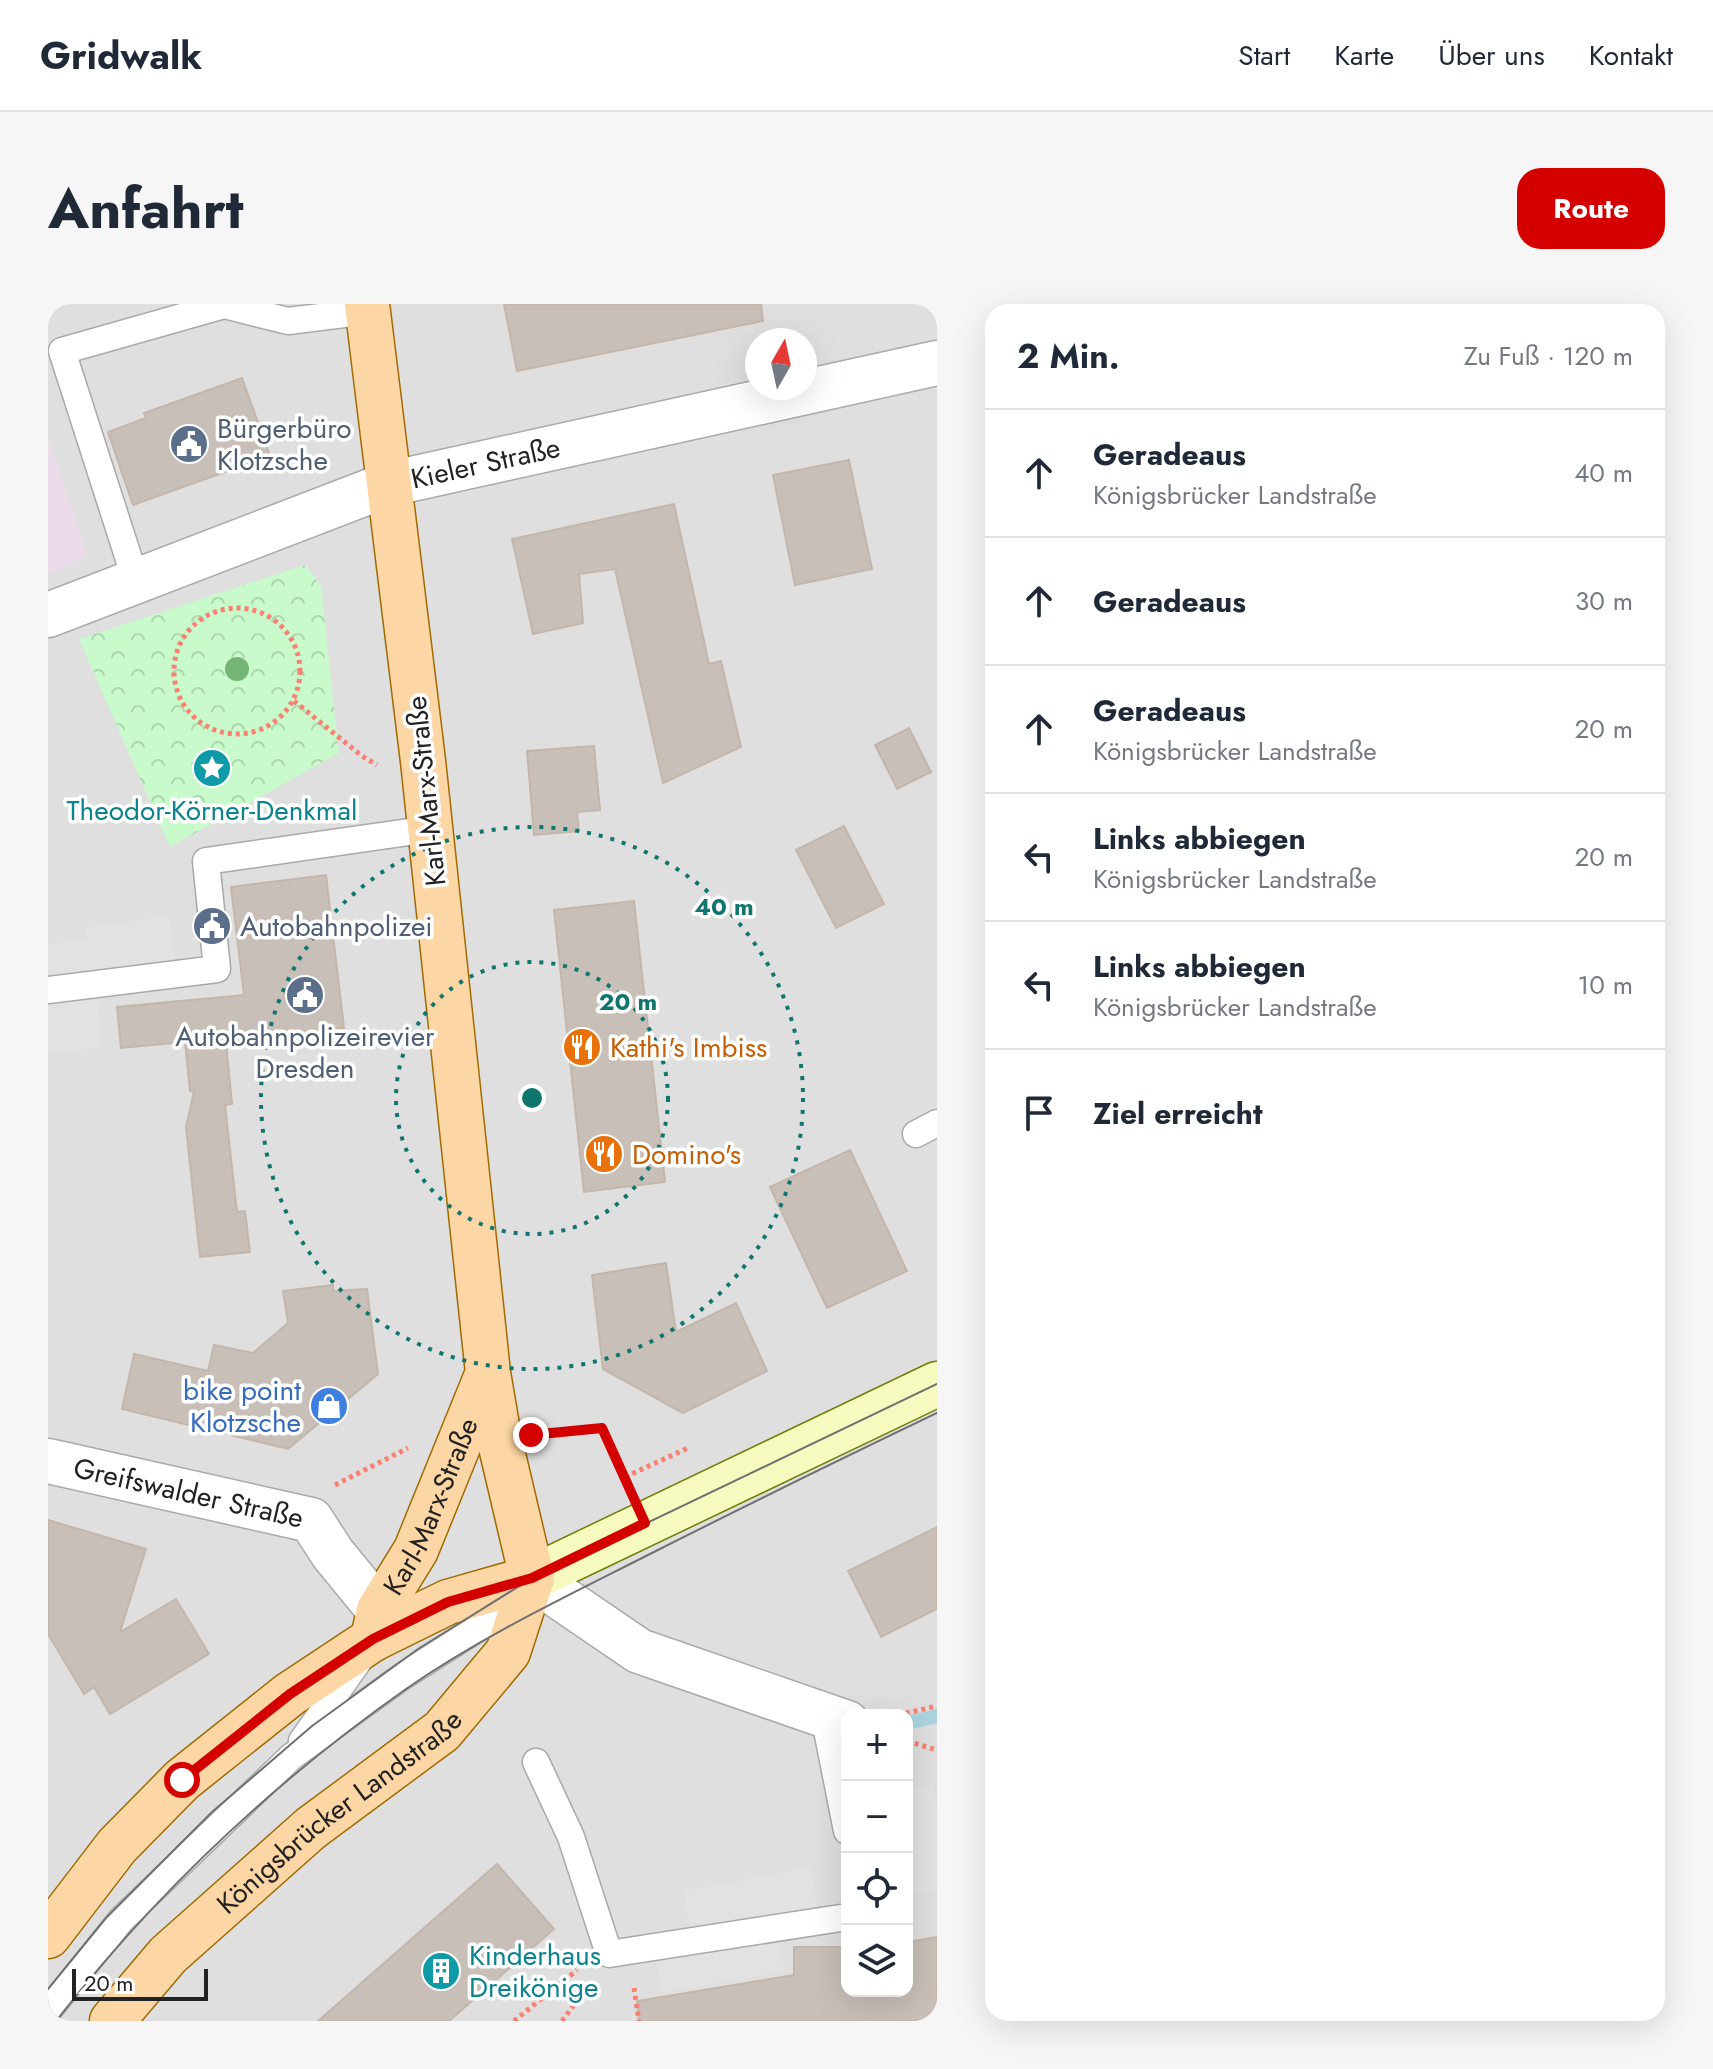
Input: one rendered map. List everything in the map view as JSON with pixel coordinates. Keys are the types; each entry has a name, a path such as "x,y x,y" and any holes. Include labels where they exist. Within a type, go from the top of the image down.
{"main road":[{"name":"Karl-Marx-Straße","path":"367,308 430,829 488,1373 499,1438 532,1578"},
{"name":"Karl-Marx-Straße","path":"376,1625 416,1550 488,1373"},
{"path":"48,1936 117,1846 182,1780 376,1625 532,1578 937,1384"},
{"name":"Königsbrücker Landstraße","path":"112,2021 168,1955 311,1828 442,1731 508,1652 532,1578"}],"street":[{"name":"Kieler Straße","path":"48,615 389,484 937,363"},
{"name":"Greifswalder Straße","path":"48,1461 311,1520 376,1625"},
{"path":"532,1578 639,1651 835,1719"}],"lane":[{"path":"136,581 62,351 224,305 288,321 367,308"},
{"path":"48,990 217,969 206,861 430,829"},
{"path":"48,2011 121,1920 291,1757 400,1678 505,1611 532,1578"},
{"path":"291,1757 376,1625"},
{"path":"835,1719 842,1781"},
{"path":"536,1762 571,1837 607,1951 841,1918"}],"path":[{"path":"250,609 268,616 283,629 294,645 300,662 299,682 293,700 280,717 262,730 241,735 219,732 199,723 184,707 175,687 174,665 180,644 192,627 210,614 250,609"},
{"path":"293,700 362,756 379,766"},
{"path":"531,1435 602,1428 645,1523"},
{"path":"625,1477 690,1447"},
{"path":"913,1712 937,1706"},
{"path":"913,1743 937,1750"},
{"path":"514,2021 607,1951"},
{"path":"562,2021 607,1951"}],"shaded area":[{"path":"48,304 937,304 937,2021 48,2021"},
{"path":"48,440 88,556 48,574"},
{"path":"169,916 177,974 95,984 102,1047 48,1054 48,944 86,939 85,928"},
{"path":"933,1785 937,1809 937,1889 913,1893 913,1853 913,1787"},
{"path":"811,1867 819,1921 776,1928 784,1971 661,1993 654,1947 692,1941 684,1891"}],"green space":[{"path":"305,565 321,586 339,753 170,847 79,639"}],"building":[{"path":"504,304 761,304 763,321 517,371"},
{"name":"Bürgerbüro Klotzsche","path":"242,378 270,456 133,505 108,432 146,418 144,413"},
{"path":"849,460 872,569 795,585 773,475"},
{"path":"674,504 709,664 721,661 741,747 663,783 615,569 579,574 583,623 533,634 512,539"},
{"path":"909,728 931,772 897,789 875,745"},
{"path":"594,746 600,810 577,812 579,831 534,835 527,751"},
{"path":"844,826 884,904 836,928 796,850"},
{"path":"326,875 344,1028 226,1043 232,1104 225,1105 237,1212 245,1211 250,1252 200,1257 186,1127 194,1092 190,1091 185,1042 121,1048 117,1007 244,995 231,887"},
{"path":"634,901 665,1182 584,1192 554,910"},
{"path":"850,1150 907,1271 827,1308 770,1187"},
{"path":"666,1263 676,1332 736,1303 767,1371 683,1413 603,1369 592,1275"},
{"path":"333,1285 333,1291 367,1289 378,1374 288,1449 122,1409 134,1354 208,1371 214,1345 253,1353 288,1323 283,1291"},
{"path":"48,1520 146,1549 120,1632 176,1599 209,1654 110,1714 94,1687 84,1694 48,1634"},
{"path":"937,1527 937,1609 881,1637 848,1571"},
{"name":"Kinderhaus Dreikönige","path":"497,1864 554,1929 449,2021 318,2021"},
{"path":"937,1937 937,2021 639,2021 637,2001 794,1975 794,1947 841,1947 841,1997 913,1997 913,1941"}],"waterway":[{"path":"913,1722 937,1716"}],"tram line":[{"path":"48,1989 106,1918 212,1812 312,1726 418,1649 532,1578 937,1384"},
{"path":"56,2021 134,1929 219,1842 310,1762 406,1689 463,1652 553,1603 937,1413"}],"place":[{"name":"Bürgerbüro Klotzsche","path":"189,444"},
{"name":"Theodor-Körner-Denkmal","path":"212,768"},
{"name":"Autobahnpolizei","path":"212,926"},
{"name":"Autobahnpolizeirevier Dresden","path":"305,995"},
{"name":"Kathi's Imbiss","path":"582,1047"},
{"name":"Domino's","path":"604,1154"},
{"name":"bike point Klotzsche","path":"329,1406"},
{"name":"Kinderhaus Dreikönige","path":"441,1971"}],"route":[{"path":"182,1780 290,1694 373,1639 448,1602 532,1578 645,1523 602,1428 531,1435"}]}
